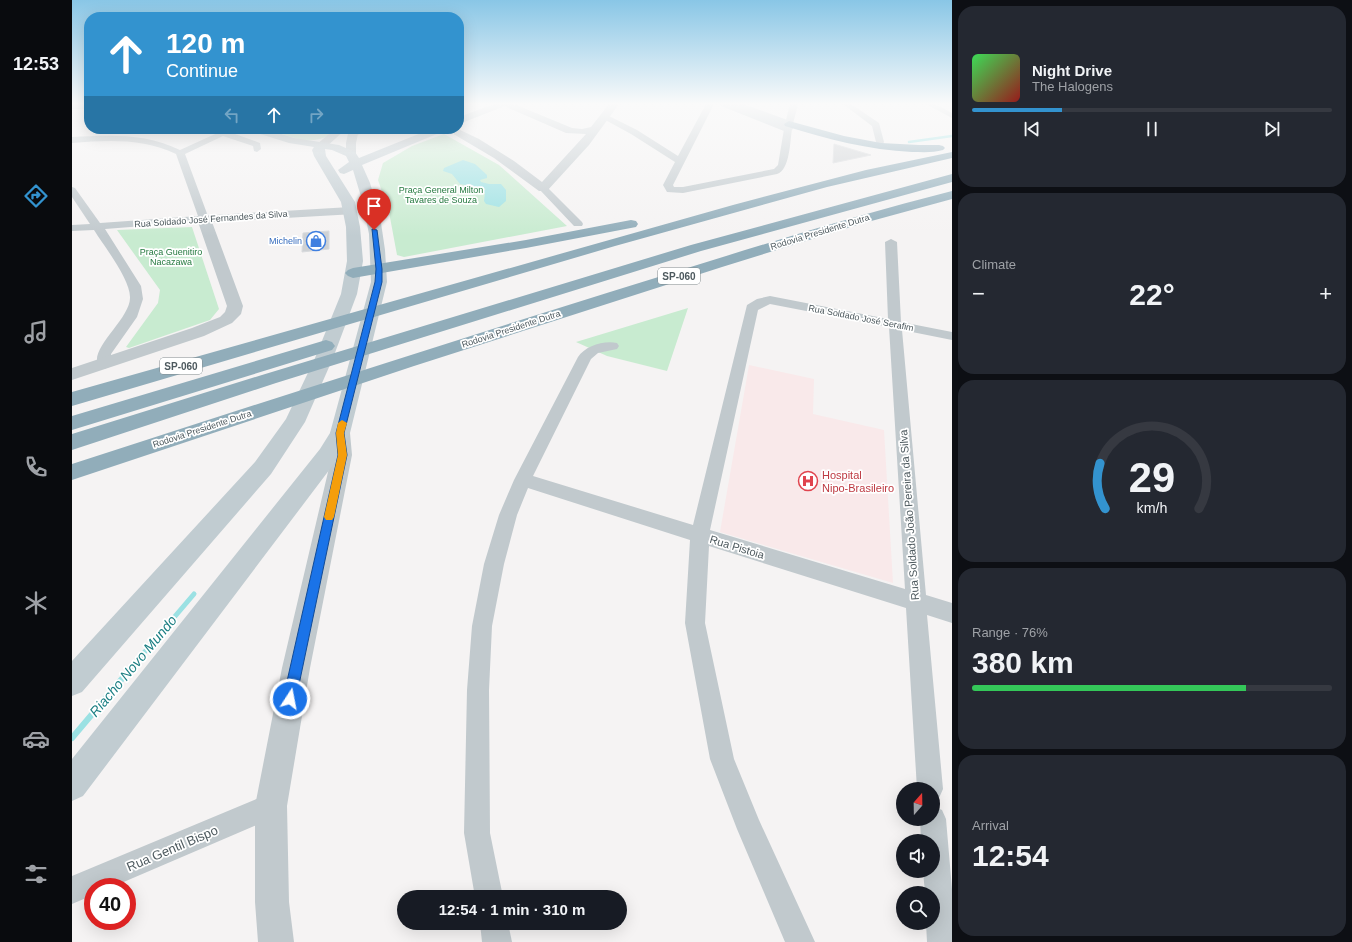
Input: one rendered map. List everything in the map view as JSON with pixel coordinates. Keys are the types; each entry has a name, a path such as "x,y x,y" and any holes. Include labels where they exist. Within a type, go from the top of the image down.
{"highway":[{"path":"892,148 910,150 939,148"},
{"name":"SP-060","path":"72,399 420,296 703,217 797,192 949,160"},
{"name":"SP-060","path":"600,263 816,201 949,160"},
{"name":"Rodovia Presidente Dutra","path":"72,423 278,360 416,326 952,178"},
{"name":"Rodovia Presidente Dutra","path":"72,472 407,362 859,220 952,195"},
{"path":"353,273 378,280 526,244 664,217 703,217"},
{"name":"Rodovia Presidente Dutra","path":"72,442 269,379 416,326"}],"main road":[{"path":"72,682 270,459 295,422 324,358 349,294 355,259 353,227 347,200 318,152 320,148"},
{"path":"72,785 328,455 340,433 378,280 370,203 354,158 338,148"},
{"path":"333,176 354,158 390,148"},
{"path":"361,176 376,161 396,148"},
{"path":"341,190 356,192 366,190"},
{"path":"350,211 358,214 361,226 374,230"}],"street":[{"path":"72,374 198,332 226,320 233,314 235,306 180,153 171,148"},
{"path":"180,153 191,148"},
{"path":"351,148 354,158"},
{"path":"487,148 514,164 543,188 578,224"},
{"path":"543,188 580,148"},
{"path":"659,148 681,162"},
{"path":"688,148 668,185 669,189 673,191 777,171 782,166 785,148"},
{"path":"72,190 98,227 135,286 137,299 130,317 104,354 104,364"},
{"name":"Rua Soldado José Fernandes da Silva","path":"72,228 350,211"},
{"name":"Rua Soldado João Pereira da Silva","path":"891,242 895,325 929,782"},
{"name":"Rua Soldado José Serafim","path":"700,535 752,308 761,302 770,300 952,336"},
{"path":"488,890 478,833 478,690 482,626 498,550 508,515 523,480 585,357 593,350 612,346"},
{"path":"276,942 272,902 271,806 293,684 342,455 340,433"},
{"name":"Rua Pistoia","path":"523,480 952,613"},
{"path":"700,535 695,623 722,759 750,829 800,942"},
{"name":"Rua Gentil Bispo","path":"72,890 271,806"},
{"path":"934,826 942,942"},
{"path":"495,930 497,942"}],"shaded area":[{"name":"Hospital Nipo-Brasileiro","path":"749,365 814,379 813,414 884,430 893,583 720,532"}],"green space":[{"name":"Praça General Milton Tavares de Souza","path":"409,148 469,148 499,165 567,226 404,257 397,255 389,212 378,180 383,163"},
{"name":"Praça Guenitiro Nacazawa","path":"192,227 219,309 210,320 129,348 126,347 158,303 160,290 117,230"},
{"path":"688,308 667,371 607,356 576,342"}],"water":[{"path":"463,160 475,164 487,175 487,178 480,180 481,182 501,184 506,190 506,201 499,207 486,204 484,201 485,193 481,192 486,189 460,184 452,174 443,171 444,168"}],"building":[{"path":"834,148 847,148 871,155 833,163"},
{"name":"Michelin","path":"329,231 329,249 302,252 303,233"}],"waterway":[{"name":"Riacho Novo Mundo","path":"125,675 194,594"},
{"name":"Riacho Novo Mundo","path":"72,738 126,674"}],"slow traffic":[{"path":"329,517 342,455 340,433 342,423"}],"place":[{"name":"Michelin","path":"316,241"},
{"name":"Hospital Nipo-Brasileiro","path":"808,481"}],"route":[{"path":"290,699 342,455 340,433 379,282 379,269 374,230"}]}
